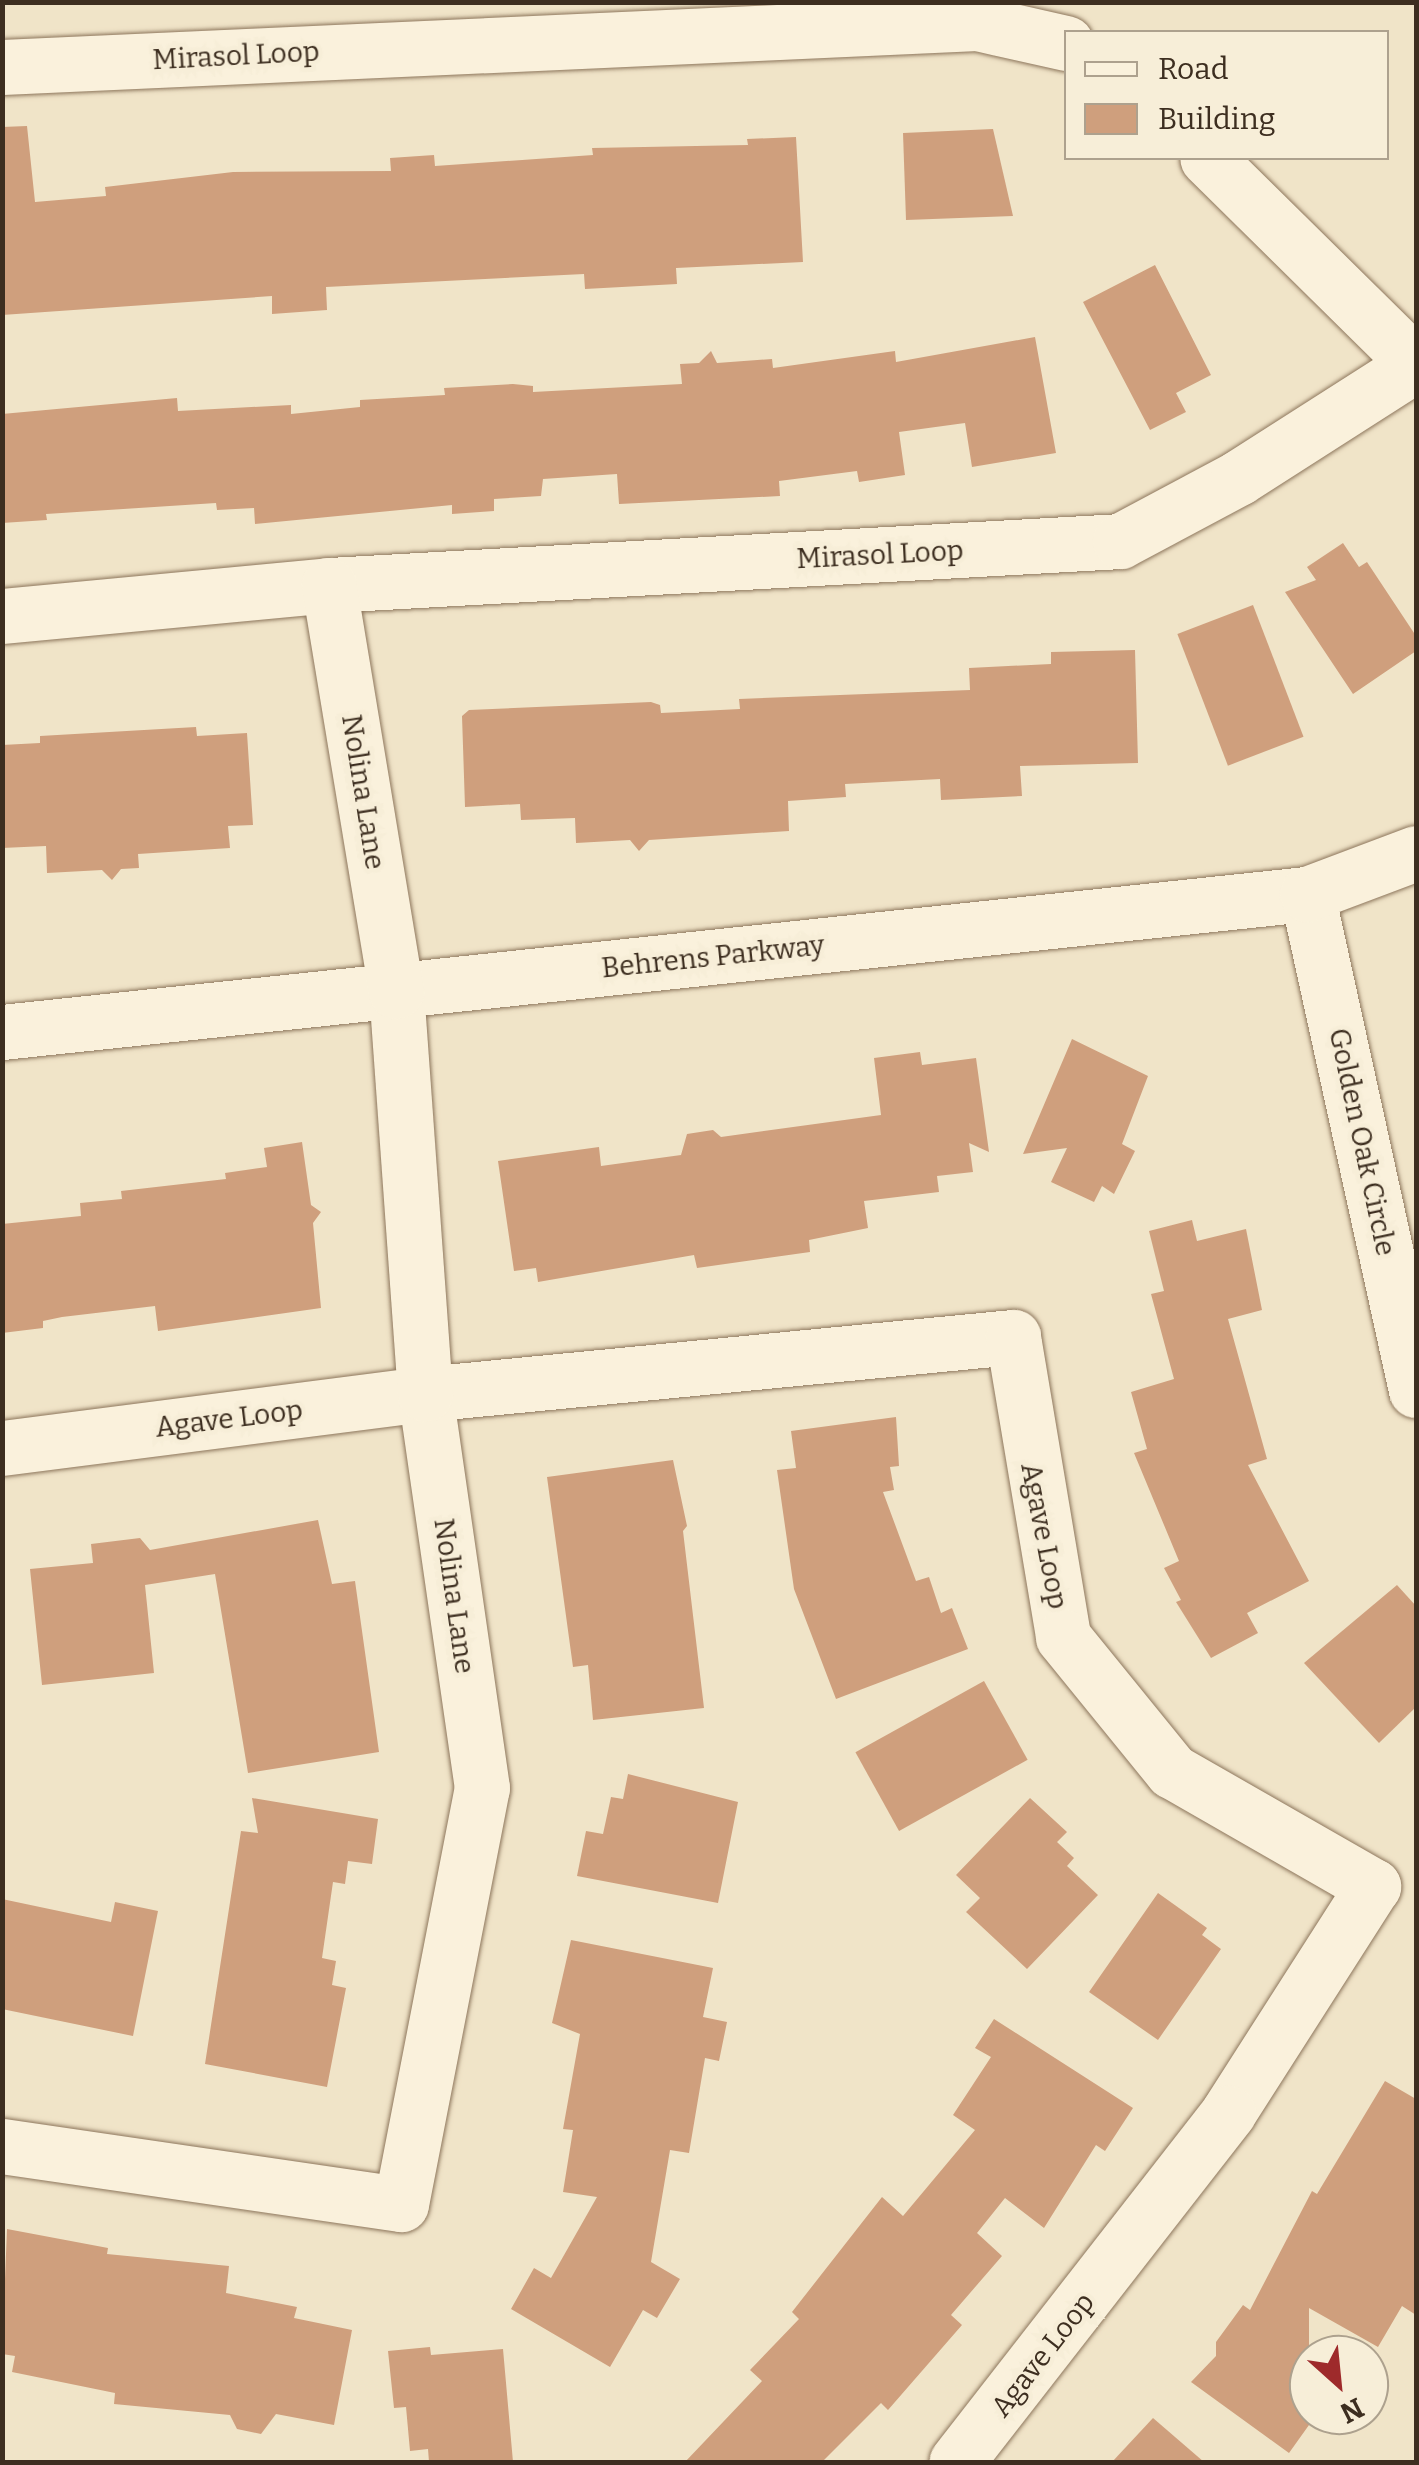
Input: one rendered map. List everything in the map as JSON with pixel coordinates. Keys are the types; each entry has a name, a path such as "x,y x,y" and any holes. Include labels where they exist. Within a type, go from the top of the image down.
{"street":[{"name":"Mirasol Loop","path":"2,68 977,23 1064,43"},
{"name":"Mirasol Loop","path":"2,616 329,585 1120,541 1238,478 1416,364 1208,160"},
{"name":"Nolina Lane","path":"2,2146 400,2204 482,1788 425,1394 396,991 329,585"},
{"name":"Behrens Parkway","path":"2,1032 1306,894 1416,853"},
{"name":"Golden Oak Circle","path":"1306,894 1416,1390"},
{"name":"Agave Loop","path":"2,1448 425,1394 1013,1338 1063,1637 1172,1772 1373,1886 1228,2113 956,2462"}],"building":[{"path":"27,126 35,202 106,196 105,187 233,172 391,171 390,158 434,155 435,166 593,155 592,148 748,145 747,139 796,137 803,262 676,268 677,284 585,289 584,274 326,287 327,310 272,314 272,296 2,315 2,127"},
{"path":"993,129 1013,216 906,220 903,133"},
{"path":"1155,265 1211,375 1176,393 1186,412 1150,430 1083,302"},
{"path":"1035,337 1056,453 972,467 965,423 899,432 905,475 859,482 857,471 779,481 780,496 619,504 617,474 543,479 541,496 494,499 494,511 452,514 452,505 255,524 254,508 217,510 216,503 46,514 47,520 2,523 2,414 177,398 178,411 291,405 291,414 360,407 360,400 445,395 444,388 513,384 533,386 533,392 682,384 680,364 699,363 711,351 717,363 772,359 773,368 895,351 896,362"},
{"path":"1343,543 1359,567 1367,562 1416,636 1416,651 1353,694 1285,592 1316,580 1307,567"},
{"path":"1253,605 1304,737 1228,766 1177,634"},
{"path":"1135,650 1138,763 1020,766 1022,796 941,800 940,779 845,784 846,797 788,801 789,831 649,840 639,851 630,840 576,843 575,818 521,820 520,804 465,807 462,716 469,710 651,702 660,705 661,713 740,709 739,699 970,690 969,668 1051,664 1051,652"},
{"path":"196,727 197,736 247,733 253,825 228,826 230,848 138,854 139,868 121,869 112,880 102,870 47,873 46,846 2,848 2,745 40,743 40,736"},
{"path":"1072,1039 1148,1076 1122,1144 1135,1151 1114,1194 1102,1186 1094,1202 1051,1182 1067,1148 1023,1154"},
{"path":"920,1052 922,1065 976,1058 989,1152 969,1143 973,1172 937,1176 939,1192 864,1201 868,1228 809,1240 810,1252 697,1268 694,1255 538,1282 536,1268 514,1271 498,1161 599,1147 601,1166 681,1155 687,1134 713,1130 721,1137 881,1115 874,1058"},
{"path":"302,1142 311,1205 321,1212 313,1223 321,1308 158,1331 155,1306 62,1317 43,1321 43,1328 2,1333 2,1224 81,1216 80,1203 122,1199 121,1191 226,1179 225,1173 267,1167 264,1148"},
{"path":"1192,1220 1197,1241 1246,1229 1262,1310 1228,1319 1267,1459 1248,1465 1309,1581 1247,1613 1258,1633 1211,1658 1176,1602 1181,1600 1164,1568 1179,1561 1134,1453 1147,1449 1131,1392 1174,1379 1151,1294 1164,1291 1149,1231"},
{"path":"896,1417 899,1466 890,1467 894,1490 883,1492 916,1581 929,1577 941,1613 952,1608 968,1649 836,1699 794,1589 777,1470 796,1468 791,1431"},
{"path":"673,1460 687,1526 683,1531 704,1708 593,1720 588,1665 573,1667 547,1477"},
{"path":"318,1520 332,1584 355,1581 379,1752 248,1773 215,1574 145,1585 154,1673 42,1685 30,1569 93,1563 91,1544 140,1538 150,1550"},
{"path":"1397,1585 1416,1606 1416,1707 1379,1743 1304,1663"},
{"path":"984,1681 1028,1760 899,1831 855,1752"},
{"path":"628,1774 738,1802 718,1903 577,1876 586,1831 603,1834 611,1797 623,1799"},
{"path":"252,1798 378,1819 372,1864 348,1861 345,1884 333,1882 322,1958 336,1961 332,1985 346,1988 327,2087 205,2064 241,1831 258,1833"},
{"path":"1030,1798 1067,1832 1057,1842 1074,1858 1067,1866 1098,1895 1027,1969 966,1912 980,1898 956,1875"},
{"path":"1158,1893 1207,1928 1202,1935 1221,1949 1158,2040 1089,1992"},
{"path":"2,1899 111,1922 115,1902 158,1911 133,2036 2,2009"},
{"path":"571,1940 713,1968 703,2017 727,2022 719,2061 705,2058 689,2153 670,2150 651,2262 680,2279 657,2318 643,2310 610,2367 511,2309 534,2268 551,2278 597,2197 563,2192 573,2130 563,2129 580,2034 552,2023"},
{"path":"994,2019 1133,2108 1105,2151 1096,2145 1044,2228 1005,2198 977,2233 1002,2256 951,2315 962,2325 888,2410 881,2403 822,2462 685,2462 762,2381 750,2370 799,2319 792,2312 882,2197 903,2216 975,2130 953,2115 991,2057 975,2048"},
{"path":"1385,2081 1416,2099 1416,2315 1402,2306 1385,2335 1357,2335 1309,2308 1309,2335 1289,2335 1289,2435 1302,2435 1289,2453 1191,2382 1216,2356 1216,2342 1243,2305 1250,2310 1312,2191 1317,2194"},
{"path":"7,2229 108,2248 107,2254 229,2266 226,2293 297,2307 294,2318 352,2330 334,2425 276,2414 261,2434 237,2429 230,2415 114,2404 115,2393 12,2372 15,2356 2,2354"},
{"path":"430,2347 431,2355 503,2349 513,2462 429,2462 428,2449 410,2451 406,2407 394,2408 388,2351"},
{"path":"1153,2418 1204,2462 1112,2462"}]}
